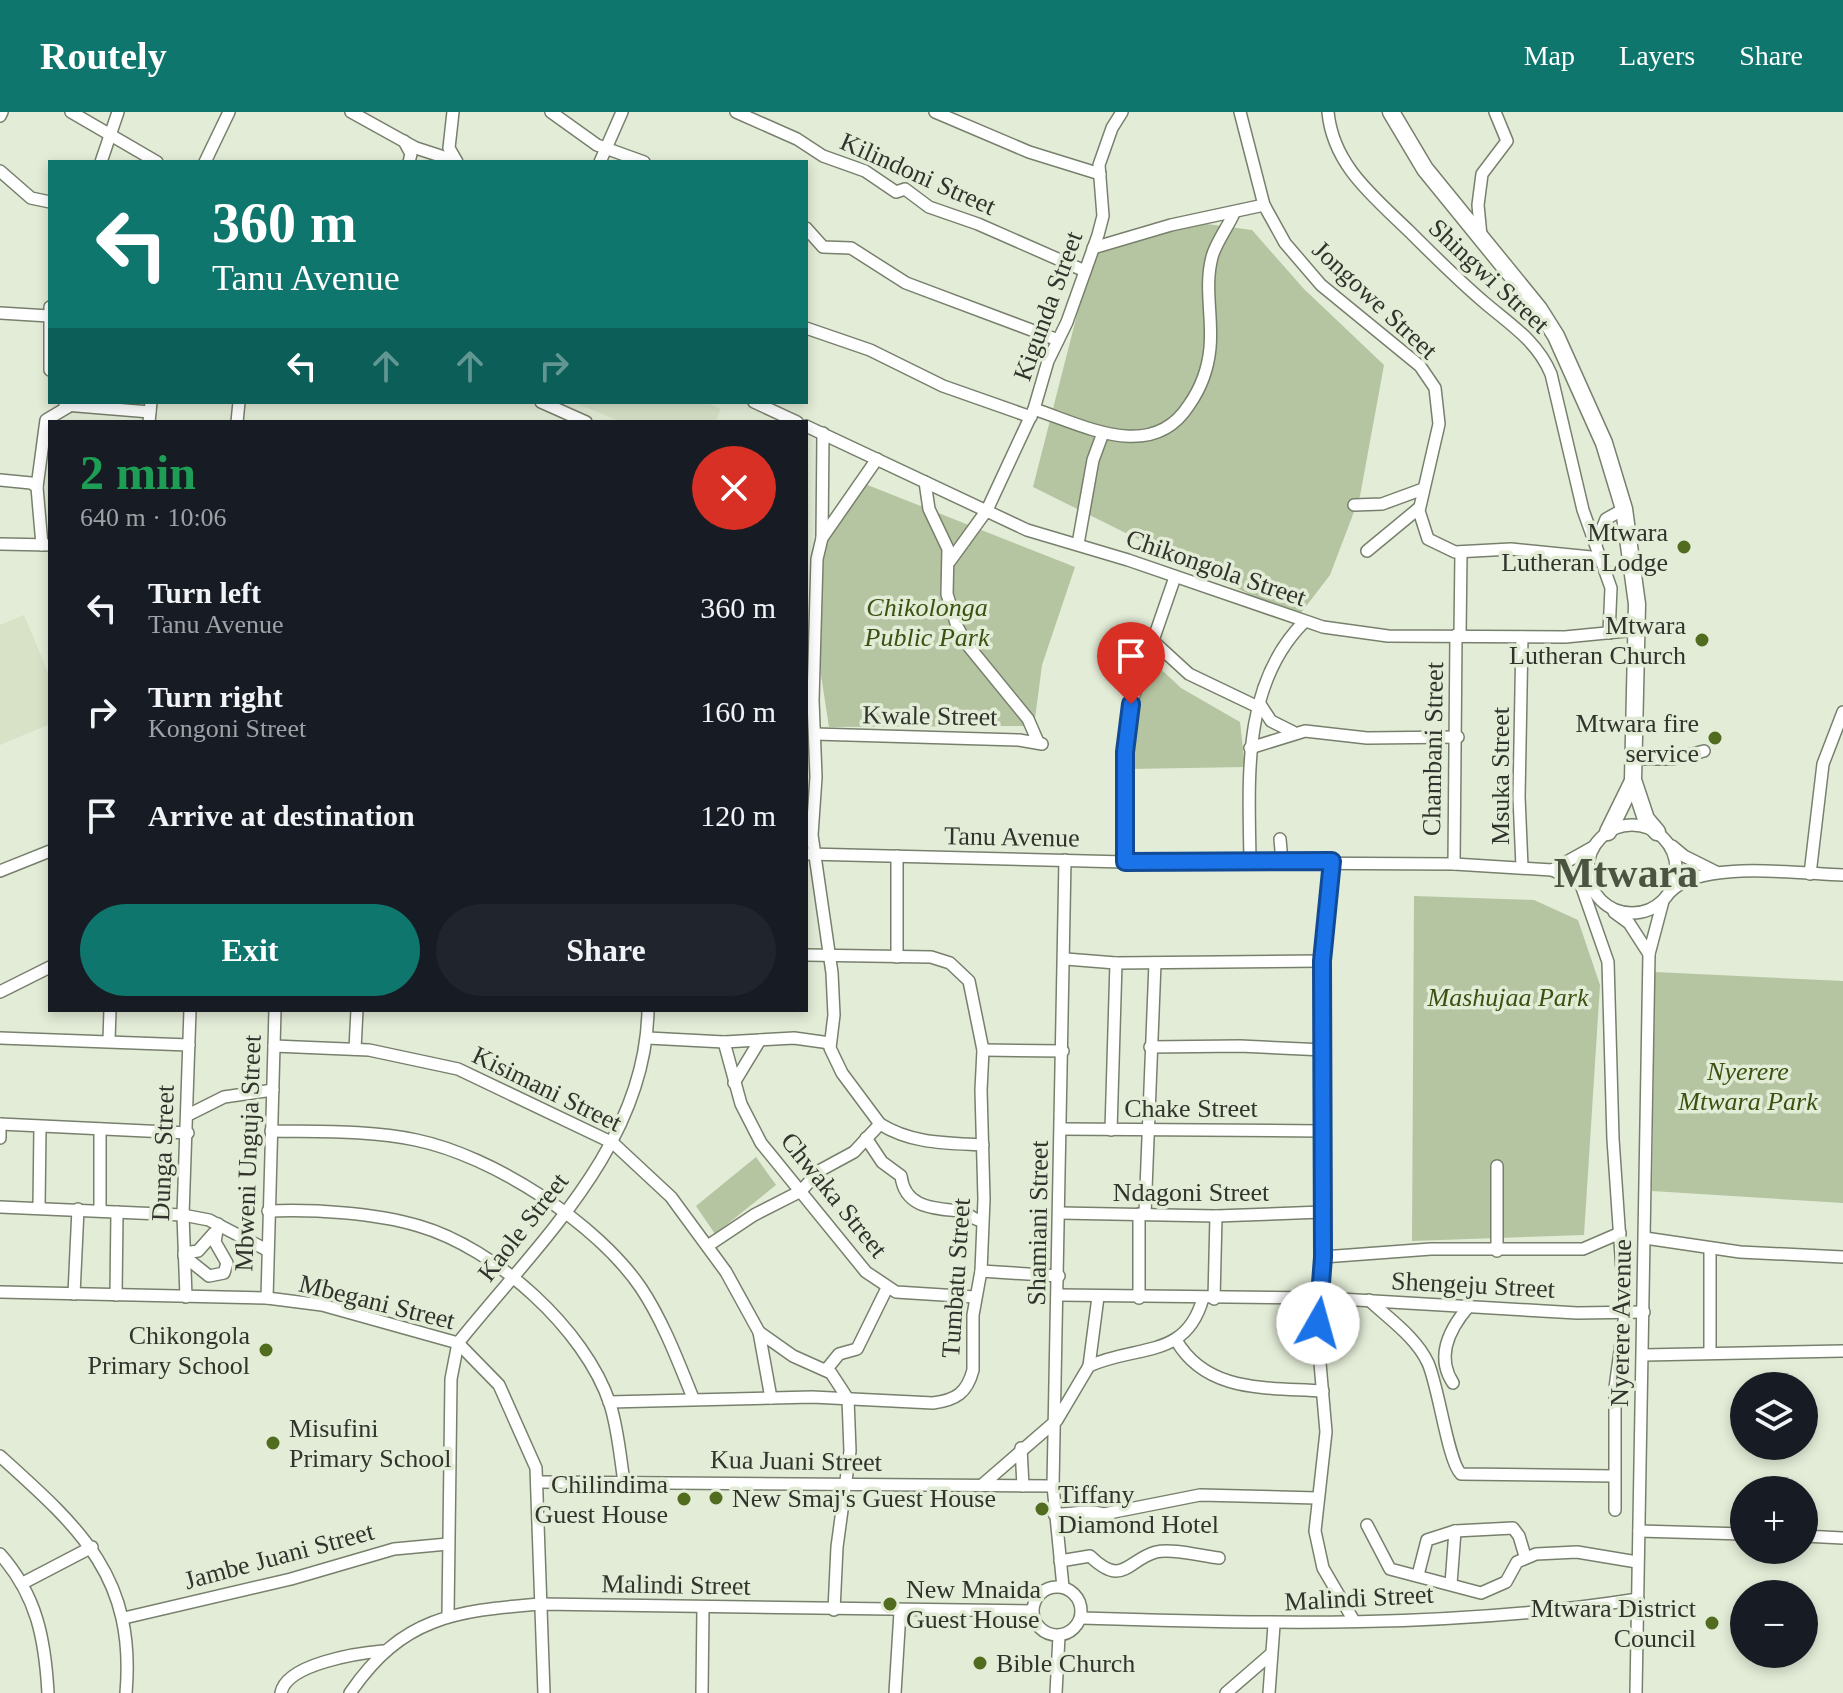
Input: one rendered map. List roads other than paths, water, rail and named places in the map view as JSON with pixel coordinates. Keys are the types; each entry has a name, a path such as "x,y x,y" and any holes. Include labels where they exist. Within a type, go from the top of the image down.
{"highway":[{"path":"1391,112 1425,169 1539,309 1568,358 1604,443 1624,509 1633,565 1637,630 1633,780 1646,819 1662,836"},
{"path":"1608,832 1633,780"}],"street":[{"path":"71,112 154,160"},
{"path":"102,160 113,135 118,112"},
{"path":"206,160 229,112"},
{"path":"351,112 404,141 452,160"},
{"path":"453,112 449,148 456,160"},
{"path":"551,112 574,132 639,160"},
{"path":"601,160 622,112"},
{"name":"Kilindoni Street","path":"736,112 797,139 823,156 865,171 896,192 905,189 929,207 978,224 1085,271"},
{"path":"935,112 1029,152 1100,174"},
{"name":"Kigunda Street","path":"950,561 987,510 1032,413 1048,361 1085,271 1103,216 1100,174 1104,149 1122,112"},
{"name":"Jongowe Street","path":"1240,112 1264,205 1302,266 1420,366 1435,388 1439,424 1419,508"},
{"name":"Shingwi Street","path":"1328,112 1339,152 1366,190 1487,305 1515,325 1542,355 1551,374 1580,499 1611,588 1609,633"},
{"path":"1482,242 1478,205 1482,174 1507,141 1495,112"},
{"path":"404,141 411,154 410,160"},
{"path":"0,171 31,198 48,202"},
{"path":"1093,248 1171,225 1264,205"},
{"path":"808,329 870,350 943,386 1032,413 1103,433 1123,436 1162,433 1177,423 1194,398 1206,370 1210,347 1211,260 1234,213"},
{"path":"808,230 823,247 851,248 906,283 1058,340"},
{"path":"0,313 48,316"},
{"path":"0,544 46,545 37,487 46,420 64,404 150,412"},
{"path":"546,404 582,420"},
{"path":"763,404 793,420"},
{"name":"Chikongola Street","path":"808,427 1027,530 1078,544 1304,622 1368,635 1522,637 1637,630"},
{"path":"823,433 822,538 817,559 810,643 815,734 811,753 809,854 829,955 834,1015 830,1043 836,1063 880,1124 895,1133 923,1141 983,1145"},
{"path":"1078,544 1093,460 1103,433"},
{"path":"822,538 877,459"},
{"path":"0,480 31,483 37,487"},
{"path":"925,482 929,509 950,561"},
{"path":"1354,505 1382,504 1423,489"},
{"path":"1367,551 1419,508"},
{"path":"1419,508 1419,519 1428,539 1438,546 1461,552 1511,549 1601,558"},
{"path":"1596,544 1606,519 1624,509"},
{"name":"Chambani Street","path":"1454,864 1461,552"},
{"name":"Kwale Street","path":"815,734 1041,744 1028,719 966,643 957,626 947,594 950,561"},
{"path":"1125,862 1126,735 1131,704 1175,577"},
{"path":"1250,862 1250,748 1259,705 1273,663 1304,622"},
{"name":"Msuka Street","path":"1522,637 1519,797 1522,867"},
{"path":"1120,638 1152,646 1189,674 1259,705 1277,727 1297,733"},
{"path":"1810,874 1823,764 1841,717"},
{"path":"1250,748 1297,733 1317,731 1367,738 1458,737"},
{"path":"1633,759 1673,759 1704,751"},
{"path":"1552,870 1594,846 1608,832 1624,825 1641,826 1662,836 1684,856 1716,872"},
{"path":"1662,836 1676,865 1666,897"},
{"path":"1280,839 1282,862"},
{"path":"1594,846 1588,859 1586,884 1608,962 1625,1314 1615,1388 1615,1510"},
{"path":"0,871 48,852"},
{"name":"Tanu Avenue","path":"809,854 1125,862 1454,864 1552,870 1586,884"},
{"path":"897,856 897,957"},
{"name":"Shamiani Street","path":"1063,1587 1053,1486 1066,959 1065,860"},
{"path":"1332,861 1322,961 1323,1298 1318,1340 1326,1432 1315,1531 1323,1568 1354,1621"},
{"path":"1608,907 1637,913 1688,880 1716,872 1843,875"},
{"path":"1586,884 1629,923 1649,954"},
{"name":"Nyerere Avenue","path":"1636,1693 1649,954 1666,897"},
{"name":"Tumbatu Street","path":"609,1402 771,1398 933,1403 962,1394 973,1370 975,1297 981,1271 983,1145 983,1050 975,998 961,970 941,959 808,955"},
{"path":"1066,959 1116,963 1322,961"},
{"path":"1111,1130 1116,963"},
{"path":"1139,1298 1155,963"},
{"path":"0,992 48,968"},
{"path":"37,974 48,977"},
{"path":"109,1040 110,1012"},
{"name":"Dunga Street","path":"186,1297 183,1215 190,1012"},
{"name":"Mbweni Unguja Street","path":"267,1298 265,1249 275,1012"},
{"path":"355,1049 357,1012"},
{"name":"Kaole Street","path":"448,1616 451,1379 458,1343 564,1212 613,1143 638,1085 648,1038 648,1012"},
{"path":"0,1038 189,1045"},
{"path":"648,1038 724,1042 794,1038 830,1043"},
{"path":"734,1083 760,1040"},
{"name":"Chwaka Street","path":"724,1042 734,1083 761,1143 866,1272 887,1288 925,1296 975,1297"},
{"name":"Kisimani Street","path":"274,1046 383,1051 473,1074 613,1143 658,1183 709,1245 759,1332 771,1398"},
{"path":"1150,1047 1240,1046 1324,1050"},
{"path":"983,1050 1063,1051"},
{"path":"188,1115 224,1097 273,1090"},
{"path":"0,1138 0,1124 188,1133"},
{"path":"709,1245 754,1215 801,1191 819,1171 854,1152 880,1124"},
{"path":"39,1207 40,1127"},
{"path":"100,1129 100,1210"},
{"name":"Chake Street","path":"1062,1129 1321,1131"},
{"path":"271,1131 362,1134 423,1142 485,1165 564,1212 618,1260 643,1291 693,1398"},
{"path":"866,1138 882,1162 901,1176 903,1191 911,1200 965,1213 982,1221"},
{"path":"1497,1166 1497,1251"},
{"path":"0,1215 6,1207 183,1215 265,1249"},
{"path":"74,1294 78,1209"},
{"path":"268,1211 349,1215 417,1225 469,1248 511,1278 568,1329 583,1350 609,1402 624,1482"},
{"path":"116,1295 117,1212"},
{"name":"Ndagoni Street","path":"1060,1213 1216,1216 1322,1212"},
{"path":"1089,1366 1176,1340 1192,1327 1208,1298 1216,1216"},
{"path":"184,1254 209,1276 224,1273 227,1263 216,1229"},
{"path":"184,1254 198,1251 216,1229"},
{"path":"1323,1257 1431,1249 1583,1249 1620,1233"},
{"path":"1645,1238 1710,1249 1843,1257"},
{"path":"1710,1249 1710,1353"},
{"path":"981,1271 1059,1276"},
{"path":"826,1370 839,1354 857,1349 887,1288"},
{"name":"Mbegani Street","path":"1,1291 267,1298 322,1305 458,1343 499,1385 530,1449 538,1482 544,1693"},
{"name":"Shengeju Street","path":"1059,1295 1323,1298 1625,1314 1644,1312"},
{"path":"982,1485 1021,1448 1057,1420 1089,1366 1098,1297"},
{"path":"1369,1300 1423,1353 1445,1414 1453,1464 1461,1474 1613,1476"},
{"path":"1453,1383 1446,1368 1446,1342 1469,1306"},
{"name":"Kisimani Street","path":"759,1332 793,1356 826,1370 838,1381 848,1399"},
{"path":"1176,1340 1194,1366 1225,1381 1323,1391"},
{"path":"1644,1355 1843,1351"},
{"path":"834,1610 850,1451 848,1399"},
{"path":"1021,1448 1023,1486"},
{"path":"0,1456 80,1531 92,1547 124,1618 128,1641 126,1693"},
{"name":"Kua Juani Street","path":"538,1482 1053,1486"},
{"path":"1054,1514 1073,1515 1090,1510 1104,1514 1200,1495 1317,1498"},
{"path":"1367,1525 1385,1565 1481,1593 1506,1582 1517,1562 1525,1556 1577,1552 1637,1562"},
{"path":"1418,1575 1427,1540 1455,1531 1513,1528 1525,1556"},
{"path":"1451,1584 1455,1531"},
{"path":"1639,1531 1730,1534"},
{"path":"1818,1537 1843,1538"},
{"name":"Jambe Juani Street","path":"124,1618 291,1579 394,1549 448,1544"},
{"path":"23,1583 92,1547"},
{"path":"1060,1561 1090,1556 1101,1568 1125,1570 1156,1552 1219,1558"},
{"path":"0,1554 23,1583 43,1635 48,1693"},
{"path":"1063,1587 1074,1593 1081,1604 1081,1618 1069,1633 1059,1636 1046,1633 1036,1624 1032,1611 1037,1597 1048,1588 1063,1587"},
{"name":"Malindi Street","path":"1081,1618 1274,1625 1542,1612 1638,1599"},
{"name":"Malindi Street","path":"350,1693 383,1651 423,1625 479,1609 540,1604 900,1612 1032,1611"},
{"path":"702,1693 703,1608"},
{"path":"895,1693 900,1612"},
{"path":"1269,1693 1274,1625"},
{"path":"1056,1693 1059,1636"},
{"path":"281,1693 289,1680 325,1662 343,1655 383,1651"},
{"path":"1226,1693 1271,1654"}],"place":[{"name":"Mtwara Lutheran Lodge","path":"1684,547"},
{"name":"Mtwara Lutheran Church","path":"1702,640"},
{"name":"Mtwara fire service","path":"1715,738"},
{"name":"Chikongola Primary School","path":"266,1350"},
{"name":"Misufini Primary School","path":"273,1443"},
{"name":"New Smaj's Guest House","path":"716,1498"},
{"name":"Chilindima Guest House","path":"684,1499"},
{"name":"Tiffany Diamond Hotel","path":"1042,1509"},
{"name":"New Mnaida Guest House","path":"890,1604"},
{"name":"Mtwara District Council","path":"1712,1623"},
{"name":"Bible Church","path":"980,1663"}],"district":[{"name":"Mtwara","path":"1626,873"}],"park label":[{"name":"Chikolonga Public Park","path":"927,622"},
{"name":"Mashujaa Park","path":"1508,997"},
{"name":"Nyerere Mtwara Park","path":"1748,1086"}]}
